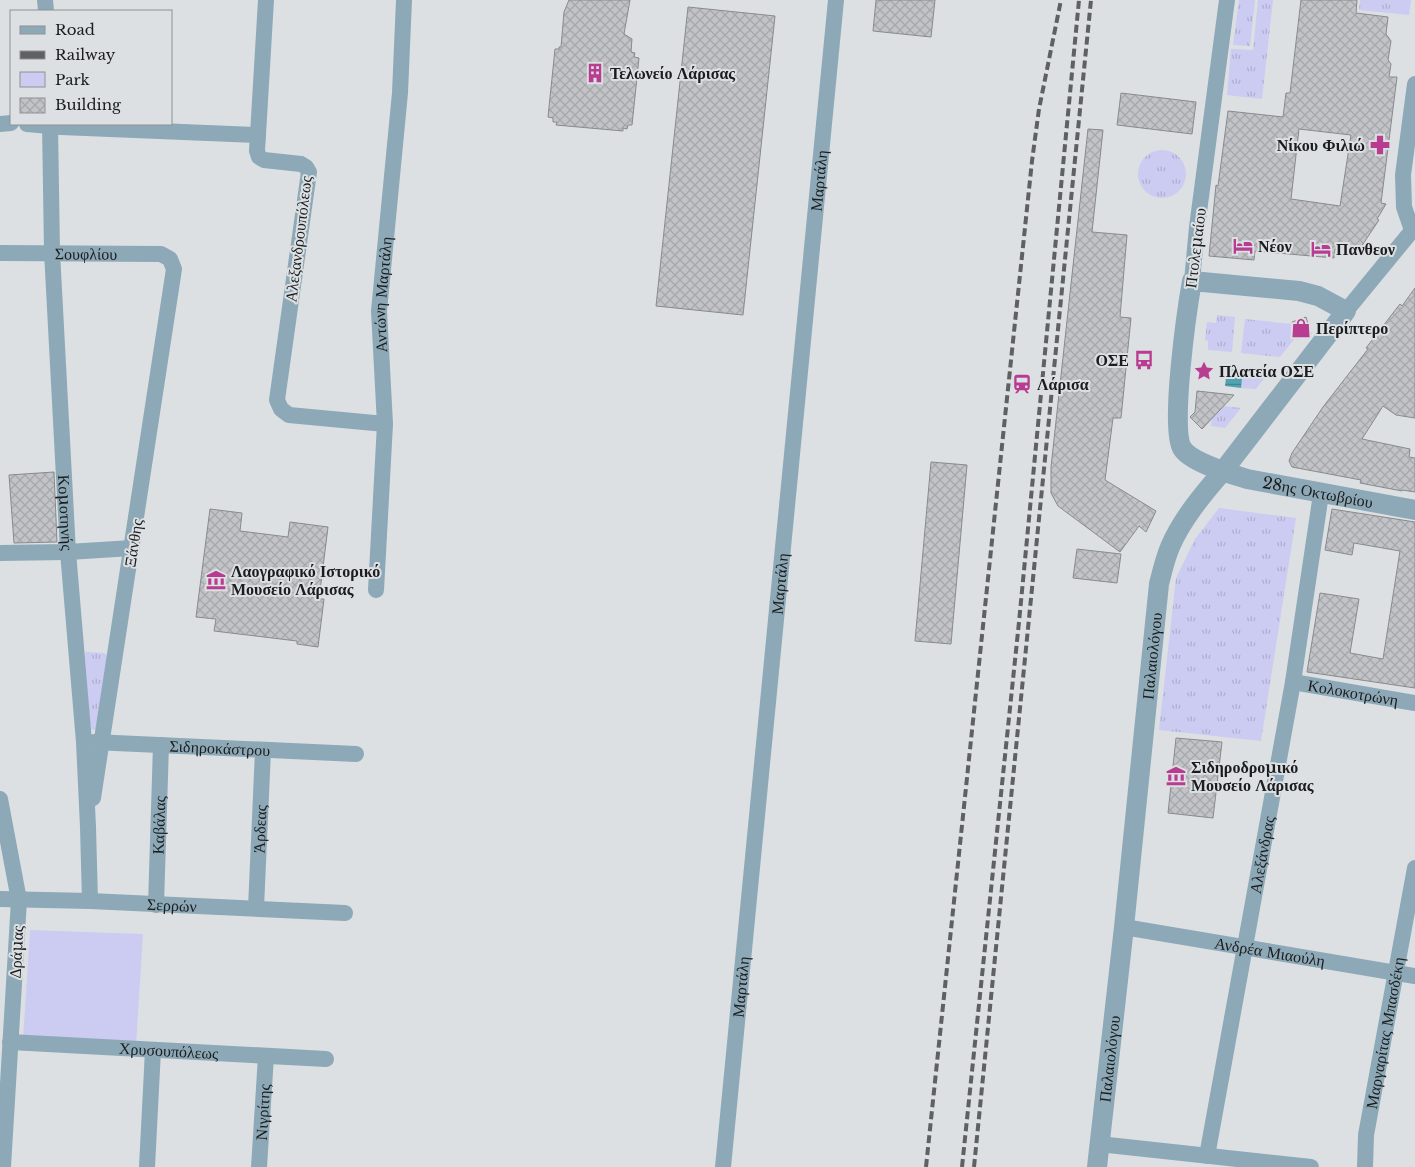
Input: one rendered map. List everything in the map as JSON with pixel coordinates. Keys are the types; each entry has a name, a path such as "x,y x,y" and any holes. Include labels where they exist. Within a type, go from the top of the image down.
{"street":[{"name":"Αλεξανδρουπόλεως","path":"266,0 257,151 259,157 264,160 301,164 309,172 277,400 280,410 289,415 386,424"},
{"name":"Αντώνη Μαρτάλη","path":"376,590 386,424 379,311 400,93 404,0"},
{"name":"Μαρτάλη","path":"723,1167 836,0"},
{"name":"Πτολεμαίου","path":"1223,471 1201,462 1182,449 1179,440 1178,397 1197,228 1227,0"},
{"path":"1414,228 1404,207 1403,174 1415,84"},
{"path":"50,125 258,135"},
{"name":"Κομοτηνής","path":"50,125 52,252 68,552 84,742 90,901"},
{"name":"Παλαιολόγου","path":"1097,1167 1098,1144 1124,927 1158,584 1170,548 1186,519 1204,494 1346,311 1414,228"},
{"name":"Σουφλίου","path":"0,253 161,254 170,259"},
{"name":"Ξάνθης","path":"88,827 103,742 174,269 170,259"},
{"path":"1192,281 1299,291 1318,296 1346,311"},
{"name":"28ης Οκτωβρίου","path":"1223,471 1266,483 1415,510"},
{"name":"Αλεξάνδρας","path":"1207,1156 1293,682 1321,494"},
{"path":"0,553 68,552 132,548"},
{"name":"Κολοκοτρώνη","path":"1293,682 1415,703"},
{"name":"Σιδηροκάστρου","path":"84,742 356,754"},
{"name":"Καβάλας","path":"156,905 161,745"},
{"name":"Άρδεας","path":"256,908 263,750"},
{"name":"Δράμας","path":"0,799 19,900 10,1042 4,1080 3,1167"},
{"name":"Μαργαρίτας Μπασδέκη","path":"1365,1167 1366,1135 1415,868"},
{"name":"Σερρών","path":"0,899 90,901 344,913"},
{"name":"Ανδρέα Μιαούλη","path":"1124,927 1415,976"},
{"name":"Χρυσουπόλεως","path":"10,1042 326,1059"},
{"path":"147,1167 153,1050"},
{"name":"Νιγρίτης","path":"260,1167 266,1056"},
{"path":"1098,1144 1310,1167"}],"green space":[{"path":"1239,0 1255,0 1250,46 1233,45"},
{"path":"1258,0 1273,0 1262,99 1227,95 1231,49 1253,50"},
{"path":"1360,0 1411,0 1409,15 1359,10"},
{"path":"1157,150 1167,150 1176,154 1182,160 1185,165 1185,183 1176,194 1167,198 1157,198 1148,194 1142,188 1138,179 1138,169 1142,160 1148,154"},
{"path":"1217,315 1235,317 1232,352 1208,350 1208,341 1205,340 1207,322 1216,323"},
{"path":"1245,319 1292,324 1296,337 1280,357 1241,353"},
{"path":"1243,370 1268,373 1256,389 1241,388"},
{"path":"1198,403 1241,408 1225,428 1211,426 1213,408"},
{"path":"1219,508 1296,518 1261,741 1159,730 1176,578 1195,539"},
{"path":"86,652 104,653 107,655 96,729 94,730 90,729"},
{"path":"30,930 143,934 136,1046 23,1039"}],"shaded area":[{"path":"1227,369 1243,370 1241,388 1225,386"}],"building":[{"name":"Τελωνείο Λάρισας","path":"569,0 630,0 624,34 632,39 631,52 635,53 634,57 639,58 632,125 628,125 627,129 623,128 623,131 556,125 557,122 553,122 553,118 548,117 555,49 561,47 564,12"},
{"path":"876,0 935,0 931,37 873,31"},
{"path":"1301,0 1357,0 1356,13 1388,17 1386,34 1391,41 1388,60 1391,64 1389,77 1397,77 1381,203 1386,204 1377,219 1379,220 1359,250 1335,249 1334,258 1255,251 1254,260 1209,256 1216,185 1218,186 1228,111 1283,117 1286,93 1290,93","holes":["1299,129 1351,135 1340,206 1291,199"]},
{"path":"688,7 775,16 743,315 656,306"},
{"path":"1121,93 1196,102 1192,134 1117,125"},
{"path":"1088,129 1103,130 1092,232 1127,235 1120,317 1131,318 1121,418 1113,418 1105,480 1156,511 1146,532 1139,526 1120,552 1058,506 1051,493 1051,467"},
{"path":"1415,288 1415,418 1396,415 1383,406 1362,439 1410,449 1409,457 1415,458 1415,492 1360,483 1361,480 1292,467 1289,461 1292,453 1323,407 1400,304 1402,306"},
{"name":"Περίπτερο","path":"1306,317 1311,334 1297,339 1292,322"},
{"path":"1197,391 1234,395 1202,429 1190,417 1195,412"},
{"path":"931,462 967,465 951,644 915,641"},
{"path":"54,472 57,542 14,543 9,475"},
{"name":"Λαογραφικό Ιστορικό Μουσείο Λάρισας","path":"210,509 242,513 240,531 288,537 290,522 328,527 319,599 324,599 318,647 297,644 297,641 214,631 216,619 196,617"},
{"path":"1332,509 1415,522 1415,688 1307,672 1320,593 1359,599 1350,653 1383,659 1400,551 1354,543 1352,555 1325,550"},
{"path":"1077,549 1121,554 1117,583 1073,578"},
{"path":"1176,738 1222,742 1213,818 1168,813"}],"railway":[{"path":"926,1167 1032,161 1039,109 1061,0"},
{"path":"962,1167 1019,622 1079,0"},
{"path":"974,1167 1091,0"}],"place":[{"name":"Τελωνείο Λάρισας","path":"595,73"},
{"name":"Νίκου Φιλιώ","path":"1380,145"},
{"name":"Νέον","path":"1243,246"},
{"name":"Πανθεον","path":"1321,249"},
{"name":"Περίπτερο","path":"1301,328"},
{"name":"ΟΣΕ","path":"1144,360"},
{"name":"Πλατεία ΟΣΕ","path":"1204,371"},
{"name":"Λάρισα","path":"1022,384"},
{"name":"Λαογραφικό Ιστορικό Μουσείο Λάρισας","path":"216,580"},
{"name":"Σιδηροδρομικό Μουσείο Λάρισας","path":"1176,776"}]}
